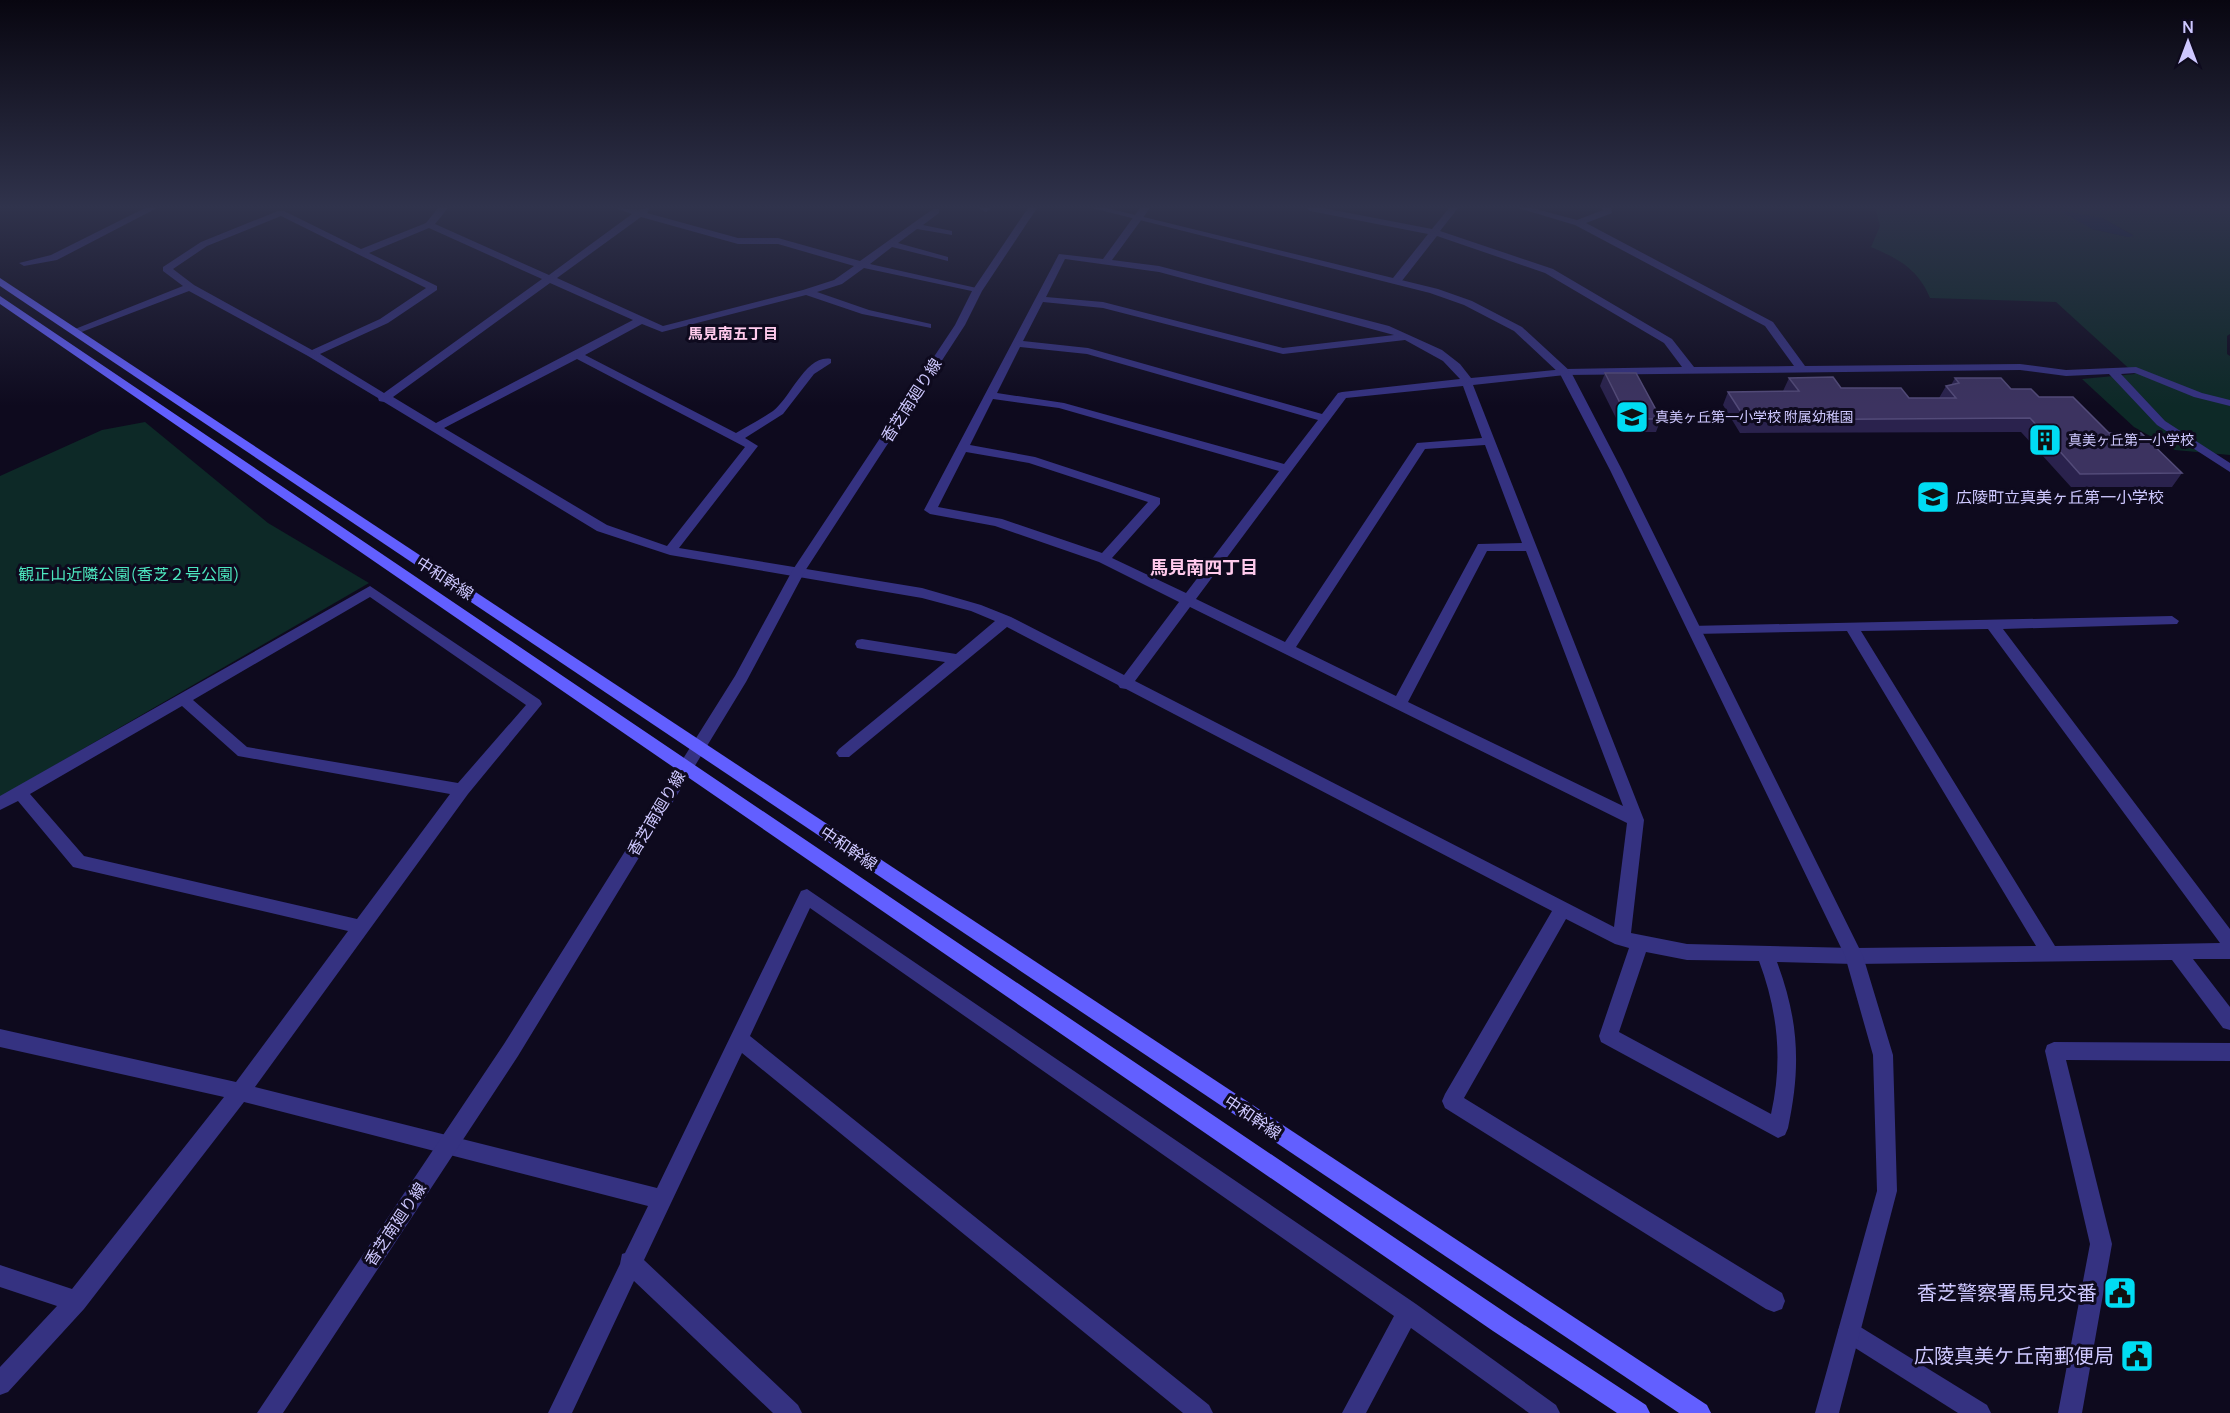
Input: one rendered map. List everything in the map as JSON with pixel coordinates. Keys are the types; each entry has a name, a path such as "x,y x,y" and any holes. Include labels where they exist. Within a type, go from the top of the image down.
{"main road":[{"name":"中和幹線","path":"0,280 1699,1413"},
{"name":"中和幹線","path":"0,298 1481,1310 1638,1413"}],"street":[{"path":"173,274 190,287 312,354 382,399 602,528 670,551 922,593 976,608 1006,620 1125,684 1621,939 1687,952 1854,956 2230,951"},
{"path":"312,354 384,321 433,288 404,274"},
{"path":"538,274 662,329 807,292 838,282 850,274"},
{"path":"382,399 556,274"},
{"path":"902,274 977,291"},
{"name":"香芝南廻り線","path":"269,1413 511,1050 685,765 741,678 799,571 960,325 988,274"},
{"path":"1052,274 930,510 997,522 1104,559 1400,702 1636,820"},
{"path":"1177,274 1408,336 1449,358 1468,384 1636,820 1621,939"},
{"path":"1374,274 1468,303 1518,329 1565,372 1695,629 1854,956 1883,1055 1887,1191 1827,1413"},
{"path":"1397,280 1402,274"},
{"path":"1553,274 1668,341 1691,371"},
{"path":"1674,274 1769,324 1802,370"},
{"path":"75,331 190,287"},
{"path":"807,292 902,322 927,326"},
{"path":"1039,299 1103,305 1283,351 1408,336"},
{"path":"434,429 577,356 641,320"},
{"path":"1015,343 1088,351 1325,418"},
{"path":"577,356 752,446 670,551"},
{"path":"736,438 779,412 810,372 827,362"},
{"path":"1125,684 1342,395 1468,384 1565,372 2020,367 2066,373 2136,370 2198,395 2230,403"},
{"path":"2111,370 2161,423 2230,468"},
{"path":"990,395 1060,405 1287,469"},
{"path":"1288,649 1420,446 1491,441"},
{"path":"964,448 1031,460 1156,501 1104,559"},
{"path":"1400,702 1483,547 1529,547"},
{"path":"0,804 370,591 535,704 462,790 240,1092 76,1301 0,1384"},
{"path":"844,753 1006,620"},
{"path":"1695,629 1994,626 2172,621"},
{"path":"1994,626 2230,943"},
{"path":"1852,628 2049,952"},
{"path":"862,644 958,659"},
{"path":"182,698 243,752 462,790"},
{"path":"20,793 79,862 361,927"},
{"path":"560,1413 630,1262 740,1040 807,896 1408,1312 1548,1413"},
{"path":"1562,909 1452,1101 1774,1301"},
{"path":"1640,943 1608,1036 1778,1128 1788,1088 1789,1042 1780,992 1765,954"},
{"path":"2177,952 2230,1022"},
{"path":"0,1038 240,1092 661,1199"},
{"path":"740,1040 1201,1413"},
{"path":"2070,1413 2101,1244 2054,1051 2230,1052"},
{"path":"630,1262 790,1413"},
{"path":"0,1276 76,1301"},
{"path":"1354,1413 1408,1312"},
{"path":"1849,1331 1979,1413"}],"green space":[{"path":"1915,274 2230,274 2230,334 2227,336 2227,354 2230,356 2230,455 2175,450 2134,427 2082,379 2135,374 2056,302 1930,298"},
{"name":"観正山近隣公園(香芝２号公園)","path":"145,422 268,523 369,583 0,797 0,476 102,430"}],"building":[{"path":"1605,373 1636,373 1661,419 1628,419"},
{"path":"1833,377 1841,388 1901,388 1909,398 1956,398 1946,386 1959,383 1955,378 2001,378 2011,389 2031,389 2039,397 2073,397 2109,433 2141,433 2182,473 2080,474 2030,418 1746,420 1728,392 1799,391 1789,378"}],"place":[{"name":"真美ヶ丘第一小学校 附属幼稚園","path":"1632,417"},
{"name":"真美ヶ丘第一小学校","path":"2045,440"},
{"name":"広陵町立真美ヶ丘第一小学校","path":"1933,497"},
{"name":"香芝警察署馬見交番","path":"2120,1293"},
{"name":"広陵真美ケ丘南郵便局","path":"2137,1356"}],"district":[{"name":"馬見南五丁目","path":"733,334"},
{"name":"馬見南四丁目","path":"1204,568"}]}
